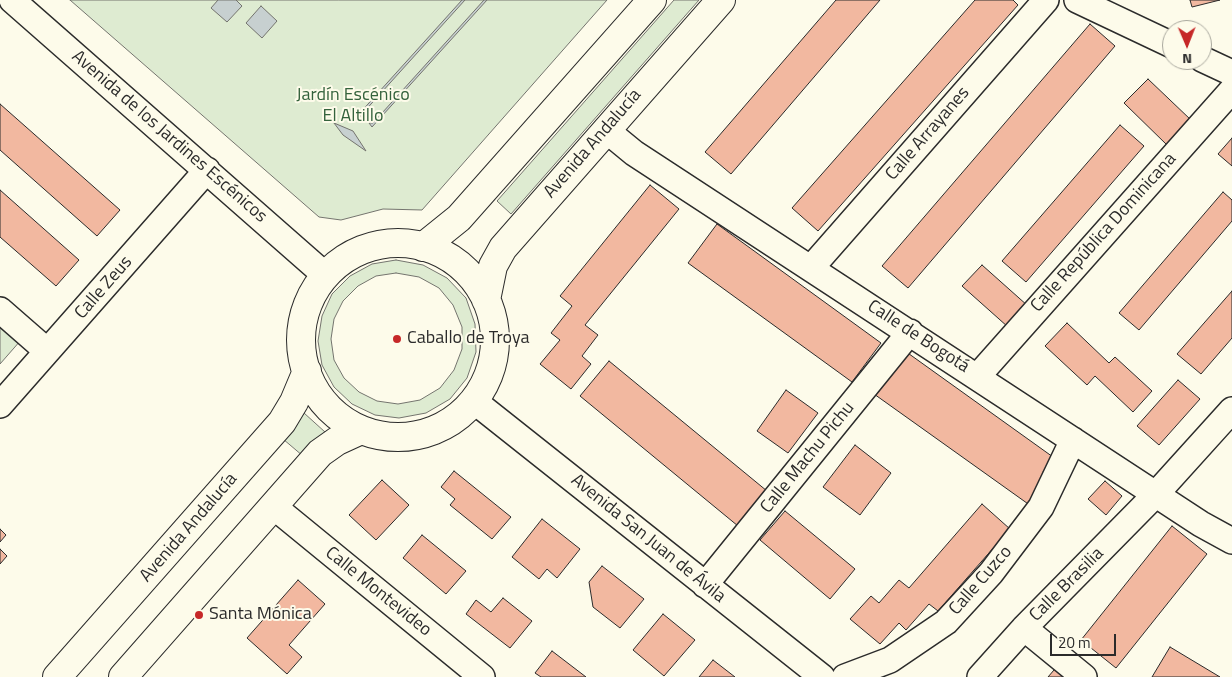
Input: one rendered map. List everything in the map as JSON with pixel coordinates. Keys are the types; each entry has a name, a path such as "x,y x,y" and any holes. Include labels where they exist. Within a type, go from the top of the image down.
{"main road":[{"path":"423,246 458,218 652,0"},
{"name":"Avenida Andalucía","path":"486,300 493,266 503,248 721,0"},
{"path":"382,244 416,244 423,246 447,256 473,277 490,306 496,339 490,372 474,401 450,422 422,434 392,437 361,430 335,414 315,390 303,362 301,331 308,301 325,275 351,254 382,244"},
{"name":"Avenida Andalucía","path":"57,677 282,422 294,402 307,371"},
{"path":"122,677 320,453 337,441 361,430"}],"street":[{"name":"Avenida de los Jardines Escénicos","path":"12,0 325,275"},
{"name":"Calle Arrayanes","path":"811,268 1046,0"},
{"path":"1077,0 1162,40"},
{"path":"1212,64 1232,73"},
{"name":"Calle República Dominicana","path":"977,377 1232,90"},
{"name":"Calle de Bogotá","path":"606,130 634,153 1202,524 1232,540"},
{"name":"Calle Zeus","path":"0,405 207,170"},
{"path":"0,310 47,351"},
{"name":"Calle Machu Pichu","path":"705,585 910,332"},
{"name":"Avenida San Juan de Ávila","path":"474,401 822,677"},
{"name":"Calle Brasilia","path":"980,677 1024,628 1156,494 1232,410"},
{"name":"Calle Cuzco","path":"845,677 890,660 946,622 991,573 1041,507 1073,440"},
{"name":"Calle Montevideo","path":"273,506 482,677"},
{"path":"1024,628 1084,677"}],"green space":[{"name":"Jardín Escénico El Altillo","path":"70,0 607,0 422,210 383,209 341,220 319,217"},
{"path":"674,0 699,0 511,214 497,201"},
{"path":"396,260 423,265 447,278 466,298 475,324 476,352 467,378 450,399 426,413 399,418 375,415 352,404 334,387 322,365 318,341 322,316 332,294 350,276 372,264","holes":["396,273 419,277 439,288 453,305 462,327 462,349 454,370 440,388 420,400 398,404 377,401 359,392 344,378 334,360 331,339 334,319 343,301 358,286 376,276"]},
{"path":"0,322 21,340 0,364"},
{"path":"304,413 325,432 303,456 283,439"}],"shaded area":[{"path":"218,0 236,0 242,6 227,22 211,8"},
{"path":"462,0 465,0 362,114 362,118 359,114"},
{"path":"484,0 487,0 372,127 369,123 373,123"},
{"path":"261,6 277,21 262,38 246,23"},
{"path":"334,123 353,131 366,151 343,135"}],"building":[{"path":"836,0 880,0 731,174 705,152"},
{"path":"975,0 1013,0 1018,5 818,231 792,208"},
{"path":"1190,0 1220,0 1192,7"},
{"path":"1090,24 1115,46 908,288 882,266"},
{"path":"1148,79 1191,120 1167,145 1124,103"},
{"path":"0,104 120,210 97,236 0,150"},
{"path":"1120,125 1144,146 1026,282 1002,261"},
{"path":"1232,138 1232,166 1218,154"},
{"path":"650,185 679,209 585,325 598,335 582,356 591,364 571,389 540,364 560,340 551,333 572,306 560,296"},
{"path":"0,190 79,260 56,286 0,237"},
{"path":"1223,192 1232,200 1232,221 1139,330 1119,313"},
{"path":"717,224 881,343 852,382 688,263"},
{"path":"982,265 1028,306 1008,327 962,286"},
{"path":"1232,291 1232,338 1201,374 1177,354"},
{"path":"1067,323 1109,363 1115,357 1152,391 1133,412 1095,376 1087,385 1045,346"},
{"path":"905,351 1053,457 1043,472 1051,478 1031,506 874,394"},
{"path":"609,361 767,491 738,526 580,396"},
{"path":"1178,380 1200,399 1159,445 1137,426"},
{"path":"786,390 818,413 788,453 757,431"},
{"path":"855,445 891,473 860,515 823,487"},
{"path":"454,471 511,517 492,539 450,505 455,499 441,487"},
{"path":"382,480 409,505 376,540 349,515"},
{"path":"1105,481 1122,496 1106,515 1088,499"},
{"path":"982,504 1010,529 938,611 929,604 906,630 899,623 880,644 850,619 871,596 879,603 899,580 909,588"},
{"path":"785,511 855,569 830,599 760,540"},
{"path":"542,519 580,549 557,578 547,569 539,579 512,557"},
{"path":"1172,526 1207,554 1116,668 1081,640"},
{"path":"0,529 6,535 0,542"},
{"path":"422,535 466,571 446,594 403,558"},
{"path":"0,549 7,556 0,564"},
{"path":"602,566 644,599 620,628 593,607 589,582"},
{"path":"298,580 325,604 289,645 302,657 287,674 247,638"},
{"path":"503,598 532,621 510,648 466,614 476,600 491,612"},
{"path":"663,614 695,640 664,676 633,650"},
{"path":"1170,647 1220,677 1152,677"},
{"path":"552,651 586,677 541,677 535,673"},
{"path":"713,660 735,677 699,677"},
{"path":"1060,663 1077,677 1048,677"}],"place":[{"name":"Caballo de Troya","path":"397,339"},
{"name":"Santa Mónica","path":"199,615"}]}
